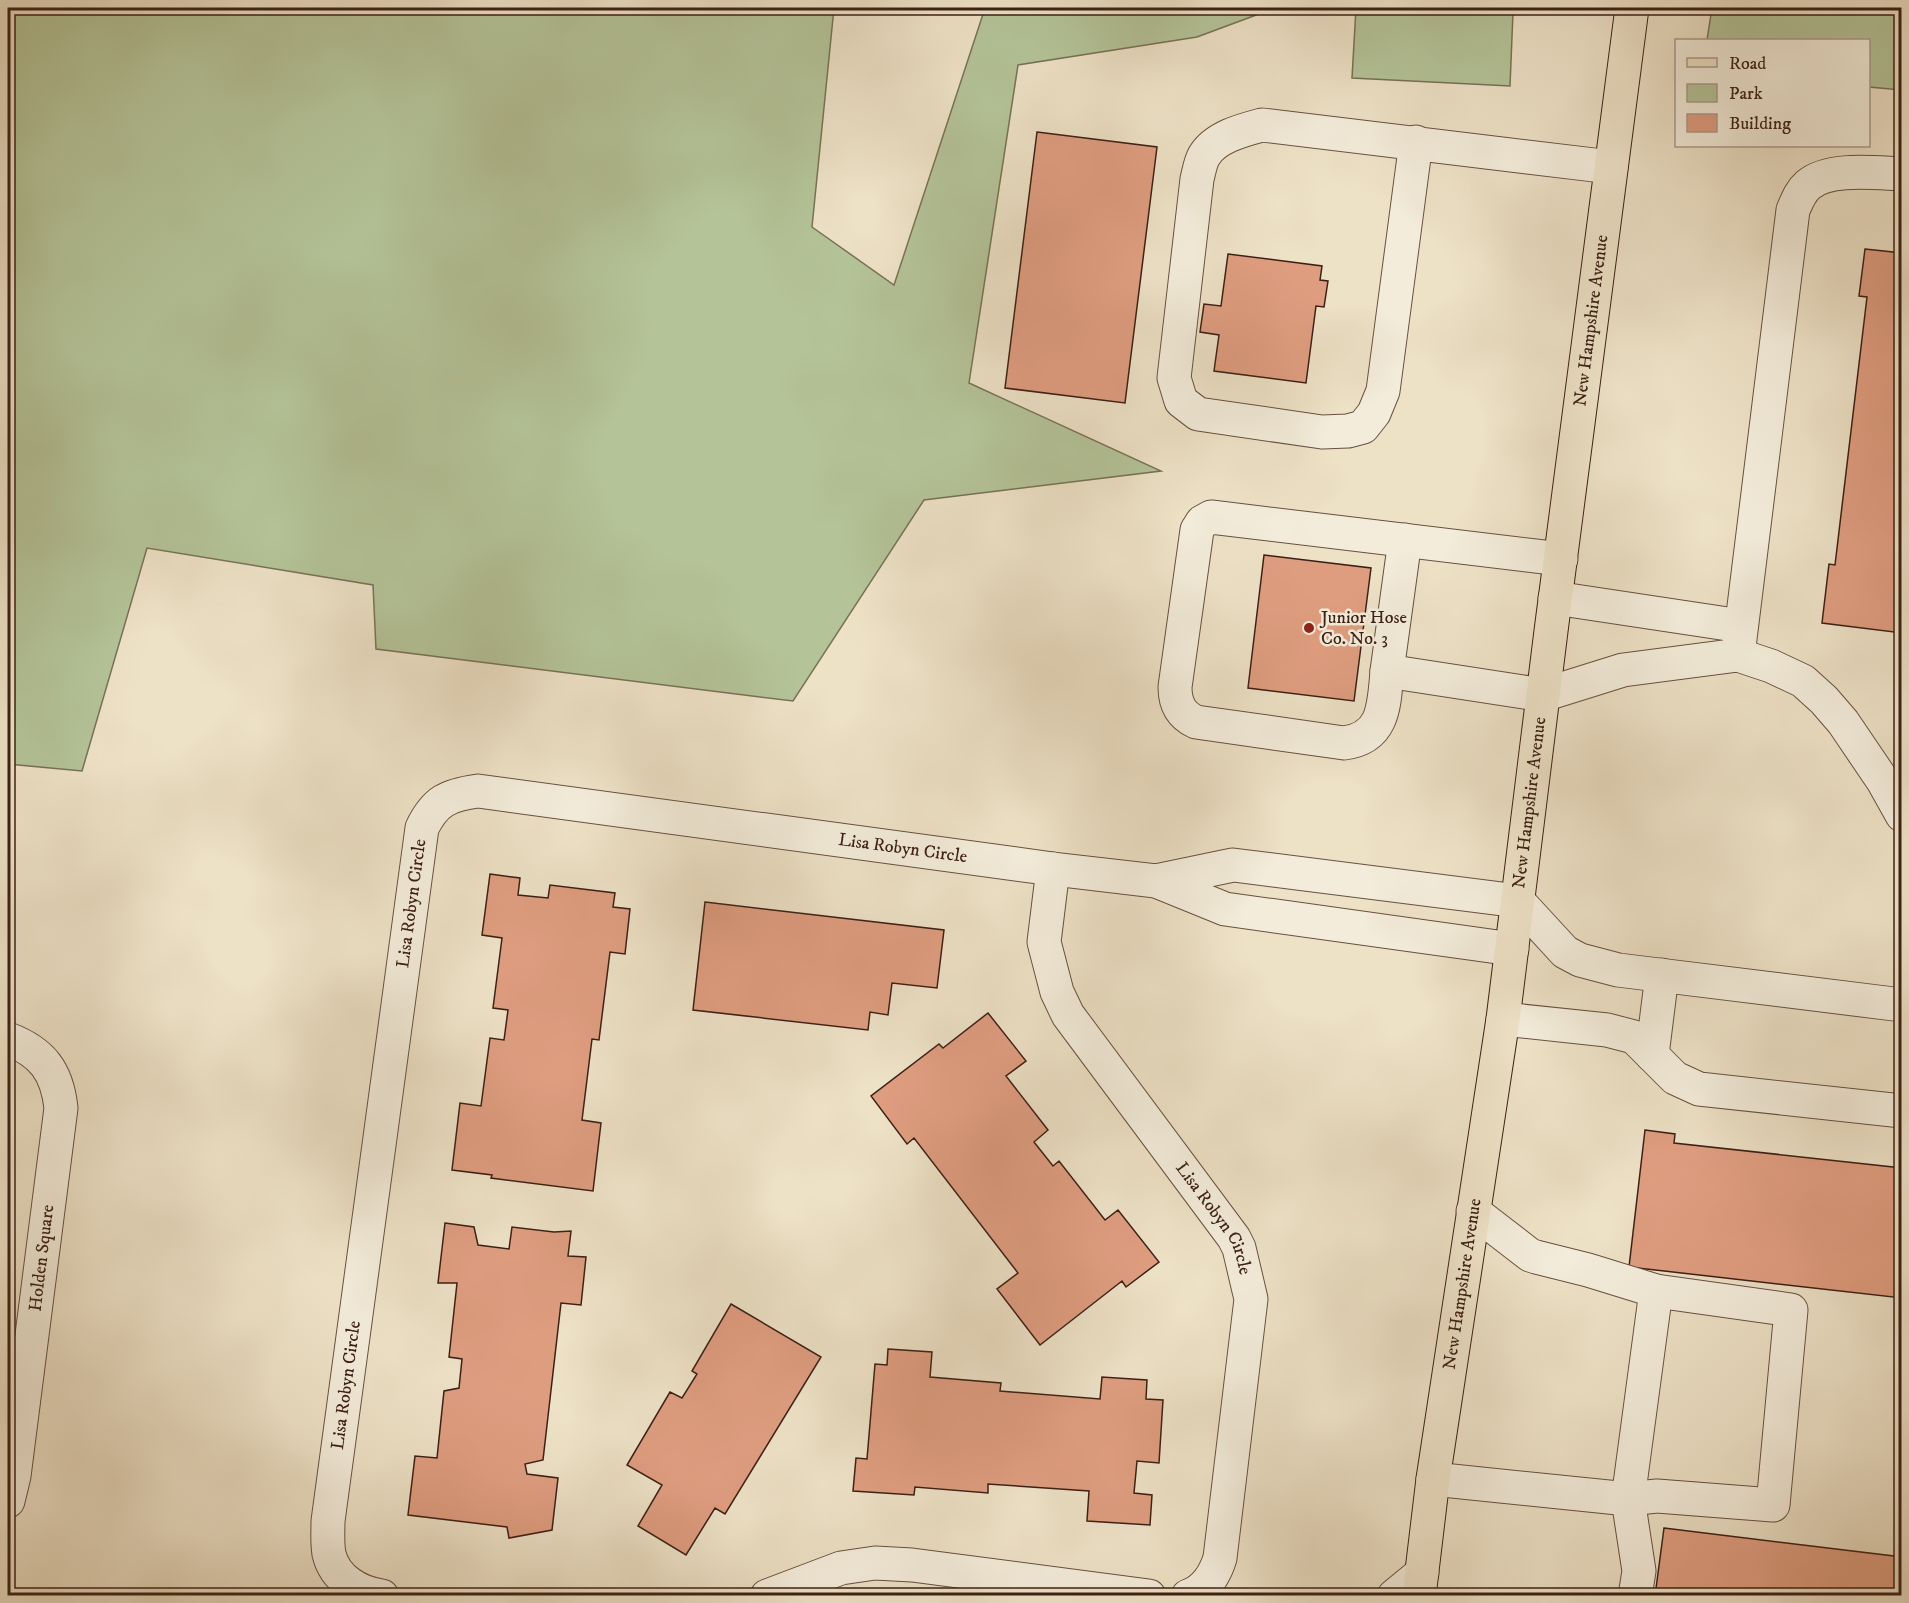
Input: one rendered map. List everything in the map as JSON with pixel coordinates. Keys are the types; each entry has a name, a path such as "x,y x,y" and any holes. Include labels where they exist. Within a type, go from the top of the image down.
{"main road":[{"name":"New Hampshire Avenue","path":"1421,1584 1433,1479 1503,1019 1632,8"}],"street":[{"path":"1416,142 1383,391 1374,413 1362,427 1348,431 1322,432 1198,414 1181,401 1174,378 1197,179 1204,156 1223,138 1240,130 1262,125 1416,142 1611,167"},
{"path":"1739,640 1793,210 1799,196 1809,184 1826,175 1902,174"},
{"path":"1405,540 1383,708 1369,734 1354,742 1344,743 1196,722 1182,712 1175,696 1197,530 1202,522 1211,517 1405,540 1561,559"},
{"path":"1555,598 1739,640 1771,666 1803,681 1843,722 1892,782 1902,814"},
{"path":"1387,671 1543,694 1623,670 1739,640"},
{"name":"Lisa Robyn Circle","path":"382,1596 361,1591 339,1574 330,1557 328,1521 422,828 429,815 441,803 457,794 478,791 1156,881 1225,909 1512,949"},
{"name":"Lisa Robyn Circle","path":"1156,881 1233,865 1518,902"},
{"name":"Lisa Robyn Circle","path":"1053,869 1044,942 1057,992 1068,1015 1234,1238 1239,1248 1251,1299 1220,1558 1211,1579 1188,1596"},
{"path":"1518,902 1566,952 1580,960 1618,970 1902,1005"},
{"path":"1652,1055 1662,975"},
{"path":"1503,1019 1606,1030 1634,1037 1675,1078 1699,1089 1902,1112"},
{"name":"Holden Square","path":"8,1039 31,1050 43,1059 55,1078 62,1108 14,1476 8,1501"},
{"path":"1433,1479 1628,1499 1657,1496 1773,1505 1791,1310 1656,1291 1530,1255 1473,1211"},
{"path":"1635,1596 1639,1571 1628,1499 1656,1291"},
{"path":"767,1596 841,1568 875,1563 912,1565 1149,1596"},
{"path":"1394,1596 1421,1584"}],"green space":[{"path":"8,8 834,8 812,227 894,285 985,8 1275,8 1197,37 1018,65 969,383 1161,471 924,500 793,701 376,649 373,585 147,548 82,771 8,764"},
{"path":"1356,8 1429,8 1513,12 1510,86 1352,78"},
{"path":"1712,8 1901,8 1901,90 1870,87 1870,39 1707,39"}],"building":[{"path":"1037,132 1157,147 1125,403 1005,388"},
{"path":"1865,249 1902,253 1902,633 1822,623 1829,564 1835,565 1867,297 1859,296"},
{"path":"1228,254 1322,266 1320,280 1328,281 1324,307 1316,306 1306,383 1214,371 1219,335 1200,332 1204,304 1221,306"},
{"name":"Junior Hose Co. No. 3","path":"1264,555 1371,568 1354,701 1248,688"},
{"path":"490,874 520,878 518,895 548,898 550,885 615,893 613,907 630,909 625,954 610,952 599,1040 592,1039 582,1120 601,1123 593,1191 491,1178 492,1175 452,1170 460,1103 481,1106 490,1038 504,1040 508,1010 493,1008 502,938 482,935"},
{"path":"705,902 944,930 937,988 892,983 888,1015 870,1012 868,1030 693,1010"},
{"path":"988,1013 1026,1061 1006,1076 1048,1130 1034,1142 1053,1166 1059,1161 1105,1220 1118,1210 1159,1262 1126,1287 1122,1281 1040,1345 997,1289 1018,1273 914,1138 907,1144 871,1096 939,1044 943,1048"},
{"path":"1645,1130 1675,1134 1674,1143 1902,1168 1902,1298 1629,1267"},
{"path":"445,1223 474,1227 478,1245 509,1249 512,1227 554,1232 571,1231 568,1256 586,1257 581,1305 561,1303 543,1460 525,1464 527,1474 558,1478 552,1530 509,1538 507,1527 408,1515 415,1456 437,1458 444,1391 459,1388 462,1359 449,1357 457,1283 438,1283"},
{"path":"731,1304 821,1357 725,1514 715,1508 686,1555 638,1526 662,1485 627,1465 670,1392 682,1398 697,1374 692,1371"},
{"path":"888,1349 932,1352 930,1377 1001,1383 1000,1391 1100,1399 1102,1377 1147,1380 1146,1399 1163,1400 1159,1463 1137,1461 1134,1493 1152,1495 1150,1525 1087,1521 1089,1491 988,1484 988,1493 915,1487 914,1495 853,1491 856,1458 867,1459 875,1364 887,1365"},
{"path":"1664,1528 1902,1557 1902,1596 1655,1596"}],"place":[{"name":"Junior Hose Co. No. 3","path":"1309,628"}]}
